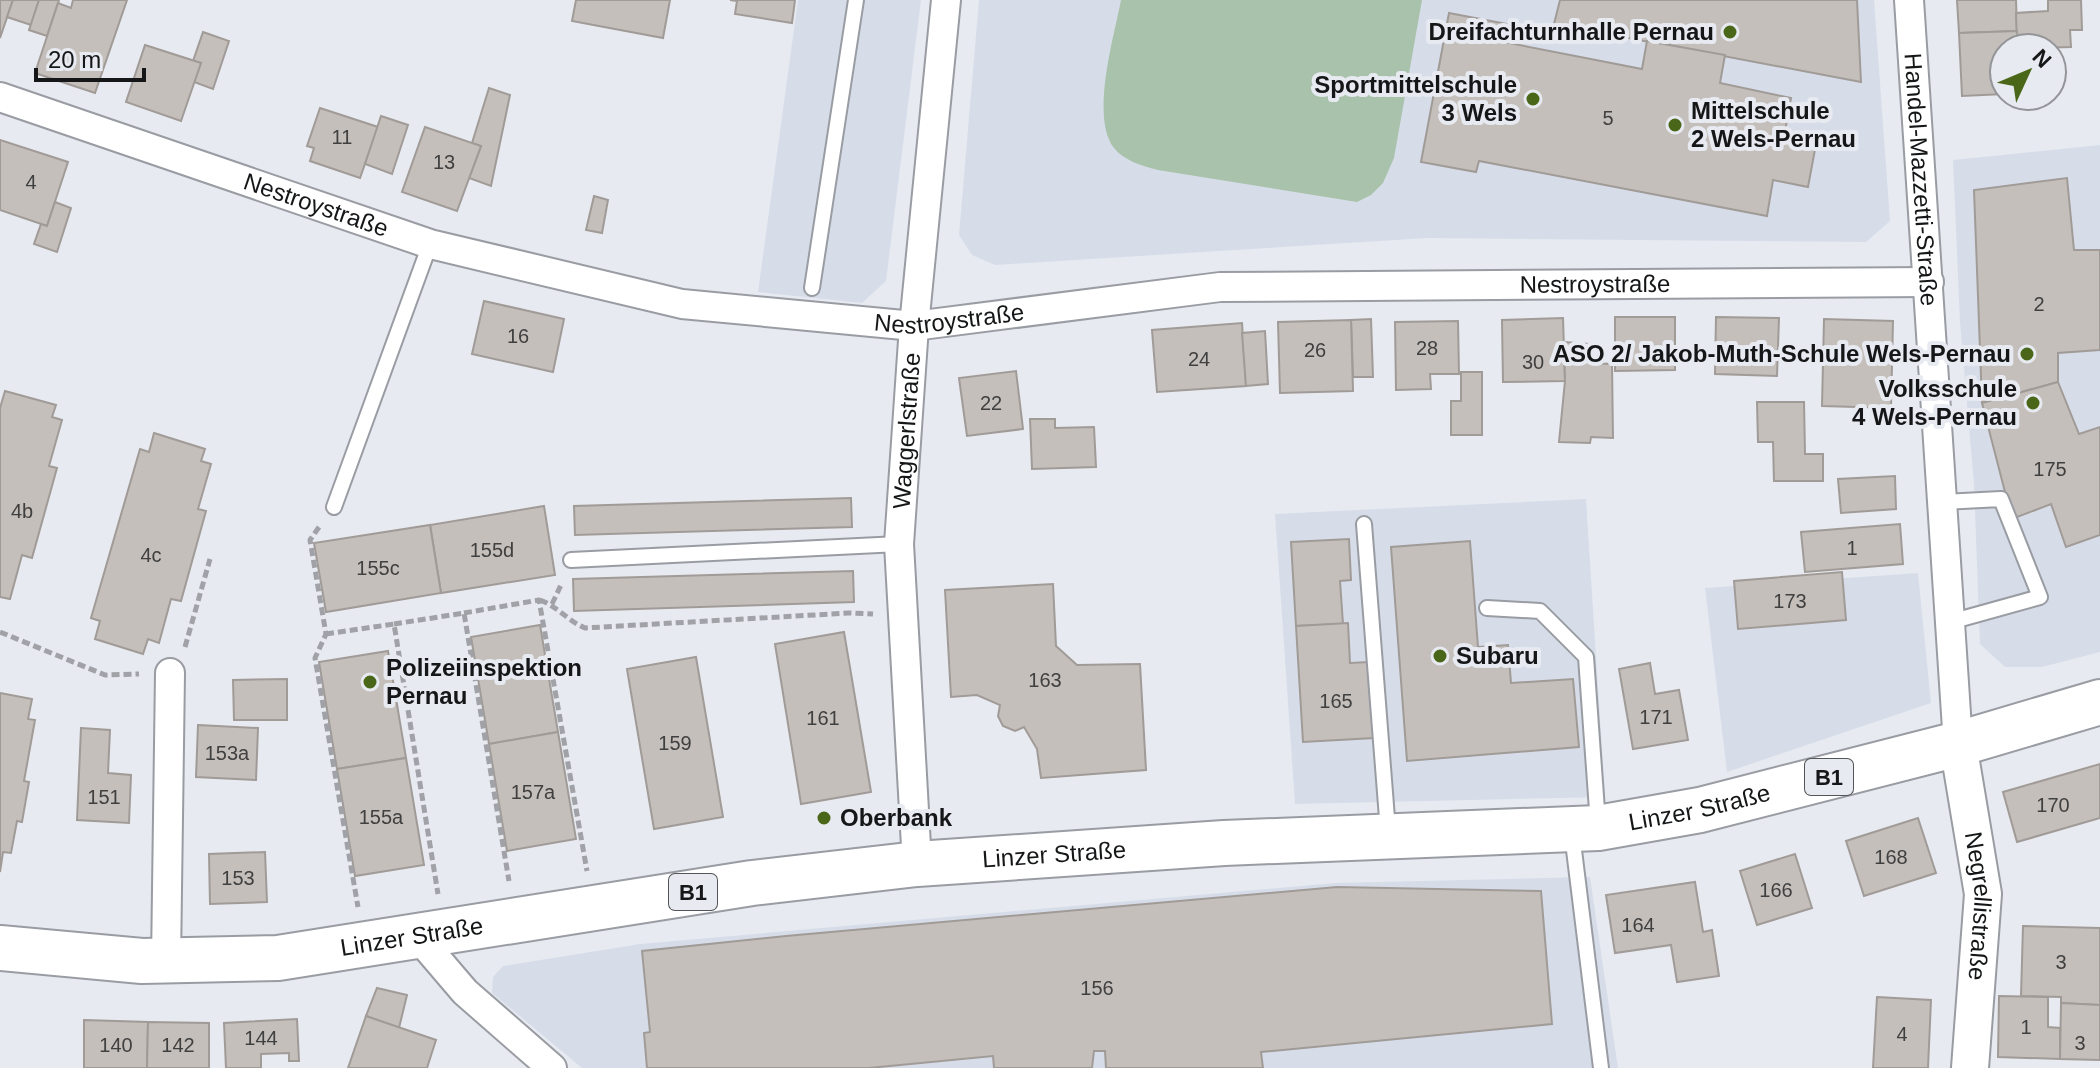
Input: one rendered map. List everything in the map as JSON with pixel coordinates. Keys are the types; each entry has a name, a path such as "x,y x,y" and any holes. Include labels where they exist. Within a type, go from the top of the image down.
{"main road":[{"name":"Linzer Straße","path":"0,948 166,962 278,958 752,883 917,864 1224,843 1585,829 1700,810 1958,744 2100,702"}],"street":[{"name":"Waggerlstraße","path":"917,864 899,544 914,326 946,0"},
{"name":"Handel-Mazzetti-Straße","path":"1909,0 1958,744"},
{"name":"Nestroystraße","path":"0,97 430,244 682,304 914,326 1220,287 1929,282"},
{"path":"166,962 170,673"},
{"name":"Negrellistraße","path":"1958,744 1983,894 1970,1068"},
{"path":"431,935 465,992 552,1068"}],"lane":[{"path":"812,288 856,0"},
{"path":"334,507 430,244"},
{"path":"1943,502 2001,499 2040,597 1950,622"},
{"path":"1364,524 1388,836"},
{"path":"571,560 899,544"},
{"path":"1487,608 1540,611 1586,657 1585,829 1601,1068"}],"path":[{"path":"334,507 310,540 326,634 315,658 364,944"},
{"path":"0,632 105,675 170,673 180,663 210,559"},
{"path":"326,634 539,600 552,604 571,622 585,628 875,614"},
{"path":"539,600 594,908"},
{"path":"464,613 516,921"},
{"path":"394,624 431,935"}],"shaded area":[{"path":"798,0 921,0 886,281 862,303 758,292"},
{"path":"979,0 1874,0 1890,221 1866,242 1428,238 995,265 972,255 959,235"},
{"name":"Volksschule 4 Wels-Pernau","path":"2100,145 2100,652 2042,667 2005,667 1980,644 1974,485 1960,322 1953,160"},
{"name":"Subaru","path":"1586,499 1605,797 1295,804 1275,514"},
{"path":"1918,573 1931,703 1727,772 1705,588"},
{"path":"1590,877 1618,1068 582,1068 492,993 493,977 503,966 640,944 1336,883"}],"green space":[{"path":"1121,0 1422,0 1394,158 1383,183 1371,195 1357,202 1158,170 1123,156 1114,148 1107,134 1104,117 1109,55"}],"building":[{"path":"0,0 13,0 0,38"},
{"path":"13,0 39,0 31,25 7,17"},
{"path":"39,0 59,0 47,36 29,30"},
{"path":"73,0 127,0 95,93 35,73 58,3 71,8"},
{"path":"576,0 670,0 663,38 572,21"},
{"path":"730,0 795,0 792,23 735,14 737,1"},
{"name":"Dreifachturnhalle Pernau","path":"1560,0 1857,0 1861,82 1554,24"},
{"path":"1957,0 2016,0 2017,31 1959,33"},
{"path":"2048,0 2081,0 2082,30 2070,30 2071,47 2068,47 2068,32 2017,32 2016,13 2048,11"},
{"path":"1449,13 1507,24 1504,42 1642,69 1647,41 1725,55 1720,83 1791,98 1784,137 1816,144 1808,187 1773,180 1767,216 1479,161 1476,172 1421,162"},
{"path":"203,32 229,41 213,89 194,82 201,63 193,61"},
{"path":"1988,32 1988,95 1962,96 1959,33"},
{"path":"145,45 201,63 181,121 126,102"},
{"path":"489,88 510,95 491,186 469,178 481,146 472,143"},
{"path":"320,108 378,127 360,178 310,161 314,148 307,146"},
{"path":"381,116 408,125 392,174 365,164"},
{"path":"425,127 481,146 457,211 402,192"},
{"path":"0,140 68,162 47,226 0,210"},
{"path":"2067,178 2074,250 2100,250 2100,350 2058,353 2058,382 1982,403 1974,190"},
{"path":"594,196 608,200 602,233 586,230"},
{"path":"55,202 71,208 57,252 34,244 41,224 47,226"},
{"path":"484,301 564,319 553,372 472,354"},
{"path":"1615,317 1675,317 1675,370 1615,371"},
{"path":"1716,317 1779,318 1777,376 1715,374"},
{"path":"1563,318 1565,381 1503,382 1502,320"},
{"path":"1371,319 1373,377 1353,377 1351,320"},
{"path":"1824,319 1893,321 1891,408 1822,406"},
{"path":"1351,320 1353,391 1280,393 1278,322"},
{"path":"1458,321 1459,374 1430,374 1431,389 1396,390 1395,322"},
{"path":"1242,323 1246,386 1157,392 1152,330"},
{"path":"1265,331 1268,384 1246,386 1242,333"},
{"path":"1564,342 1588,344 1590,363 1612,364 1613,438 1591,437 1590,443 1559,442 1565,381"},
{"path":"1016,371 1023,429 967,436 959,378"},
{"path":"1461,372 1482,372 1482,435 1451,435 1451,401 1461,401"},
{"path":"2058,382 2079,434 2100,427 2100,535 2066,547 2051,504 2012,519 1982,403"},
{"path":"5,391 56,405 52,417 62,420 49,466 57,468 32,558 22,555 10,599 0,597 0,408"},
{"path":"1757,402 1804,402 1805,454 1823,454 1823,481 1774,481 1773,442 1758,442"},
{"path":"1030,419 1055,419 1055,428 1094,427 1096,467 1032,469"},
{"path":"154,433 205,449 201,461 211,464 198,509 206,511 181,601 171,599 159,643 148,639 143,654 95,639 100,621 91,618 140,449 149,452"},
{"path":"1895,476 1896,509 1841,513 1838,479"},
{"path":"851,498 852,527 575,535 574,506"},
{"path":"544,506 555,575 441,593 430,525"},
{"path":"1900,524 1903,564 1805,572 1801,532"},
{"path":"430,525 441,593 326,612 314,543"},
{"path":"1349,539 1351,580 1340,581 1343,624 1296,626 1291,542"},
{"path":"1470,541 1478,647 1508,645 1511,683 1573,679 1579,747 1407,761 1391,547"},
{"path":"853,571 854,602 574,611 573,579"},
{"path":"1842,572 1846,620 1738,629 1734,581"},
{"path":"1053,584 1056,646 1077,665 1140,664 1146,770 1041,778 1037,749 1024,727 1015,731 1003,726 998,716 1000,705 977,695 951,697 945,590"},
{"path":"1348,623 1350,663 1369,662 1374,738 1303,742 1296,626"},
{"path":"540,625 558,732 489,744 471,637"},
{"path":"844,632 871,792 801,804 775,644"},
{"path":"388,651 406,758 337,769 319,662"},
{"path":"696,657 723,817 654,829 627,669"},
{"path":"1650,663 1655,694 1679,690 1688,740 1633,749 1619,669"},
{"path":"287,679 287,720 234,720 233,680"},
{"path":"0,693 32,699 28,719 35,720 24,781 29,782 22,822 17,821 11,853 3,852 0,872"},
{"path":"198,725 258,728 256,780 196,777"},
{"path":"81,728 110,730 108,773 131,775 129,823 77,820"},
{"path":"558,732 576,839 507,851 489,744"},
{"path":"406,758 424,865 355,876 337,769"},
{"path":"2100,764 2100,818 2017,842 2003,792"},
{"path":"1918,818 1936,873 1864,896 1846,841"},
{"path":"265,852 267,902 210,904 209,854"},
{"path":"1795,854 1812,908 1757,925 1740,871"},
{"path":"1695,882 1703,932 1712,930 1719,976 1677,982 1671,945 1615,953 1606,895"},
{"path":"1337,887 1541,891 1552,1024 1261,1052 1263,1068 1106,1068 1105,1051 1094,1051 1092,1068 994,1068 993,1056 869,1068 647,1068 644,1033 650,1032 642,951"},
{"path":"2023,926 2100,928 2100,1005 2061,1003 2061,997 2021,996"},
{"path":"377,988 407,995 399,1028 366,1016"},
{"path":"1999,996 2048,997 2048,1027 2060,1028 2060,1059 1998,1057"},
{"path":"1877,997 1931,1000 1928,1068 1873,1068"},
{"path":"2061,1003 2100,1005 2100,1060 2060,1059"},
{"path":"366,1016 436,1040 427,1068 348,1068"},
{"path":"297,1019 299,1061 289,1061 289,1053 261,1054 261,1068 226,1068 224,1023"},
{"path":"84,1020 148,1022 147,1068 84,1068"},
{"path":"148,1022 209,1023 209,1068 147,1068"}],"place":[{"name":"Dreifachturnhalle Pernau","path":"1730,32"},
{"name":"Sportmittelschule 3 Wels","path":"1533,99"},
{"name":"Mittelschule 2 Wels-Pernau","path":"1675,125"},
{"name":"ASO 2/ Jakob-Muth-Schule Wels-Pernau","path":"2027,354"},
{"name":"Volksschule 4 Wels-Pernau","path":"2033,403"},
{"name":"Subaru","path":"1440,656"},
{"name":"Polizeiinspektion Pernau","path":"370,682"},
{"name":"Oberbank","path":"824,818"}]}
